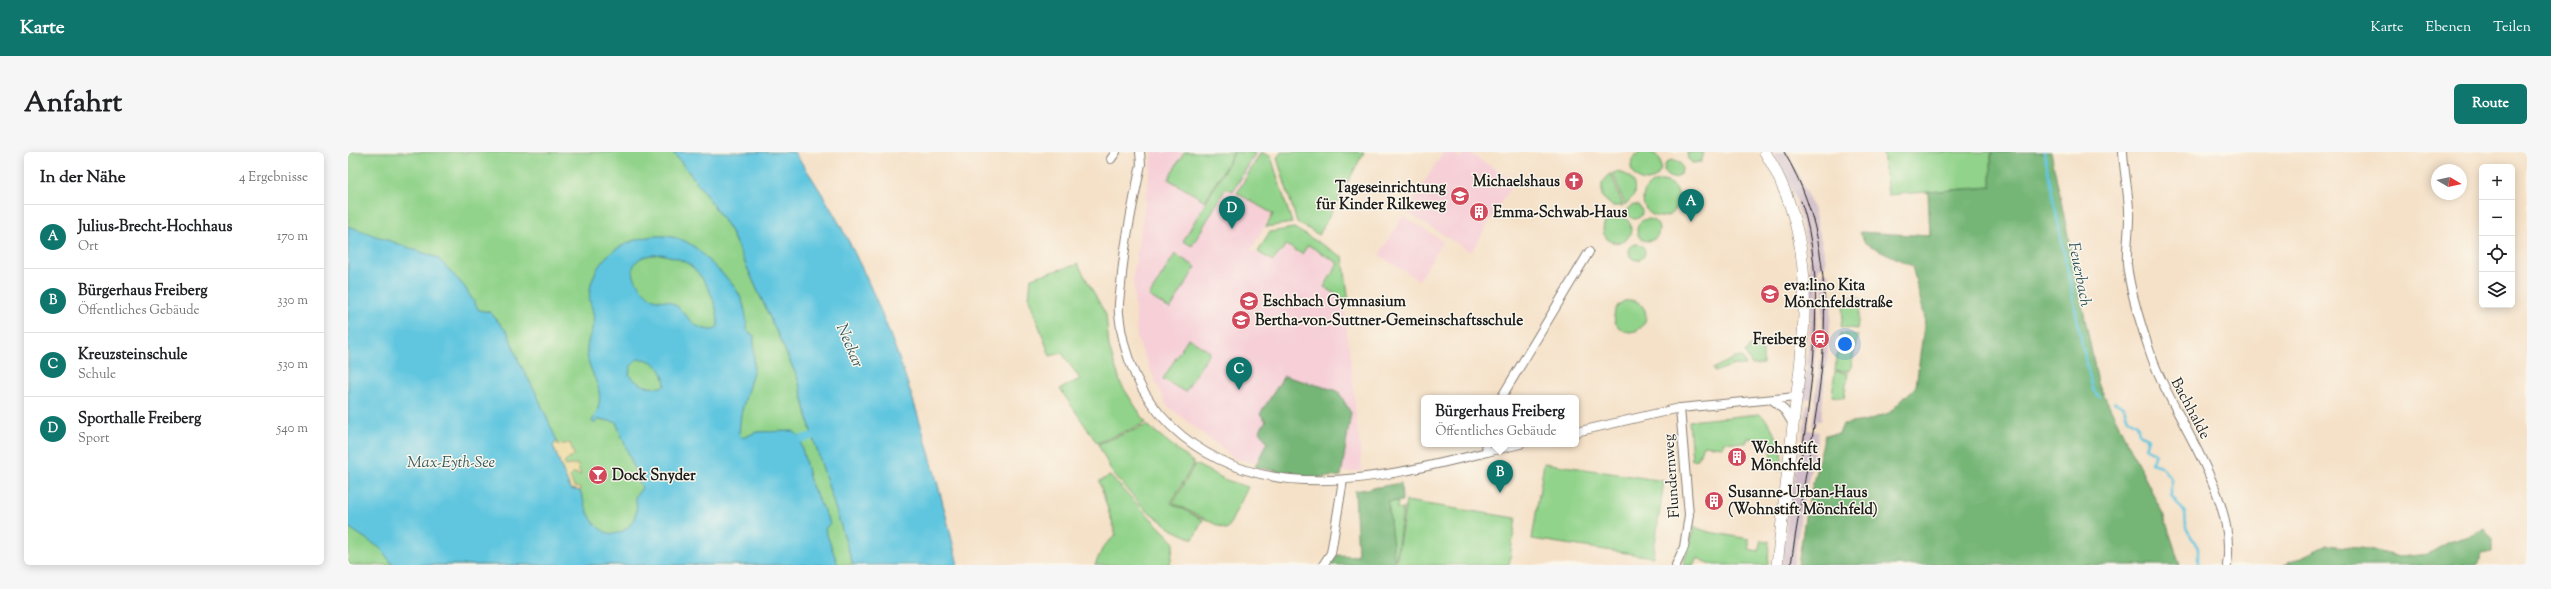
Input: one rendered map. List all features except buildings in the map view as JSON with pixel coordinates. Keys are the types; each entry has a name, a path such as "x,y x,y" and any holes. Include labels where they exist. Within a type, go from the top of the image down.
{"main road":[{"path":"1765,152 1787,194 1794,216 1803,258 1805,311 1777,565"}],"street":[{"path":"1140,152 1141,164 1123,264 1118,313 1124,344 1134,376 1146,398 1158,414 1177,432 1207,455 1233,467 1269,476 1313,482 1380,475 1486,448"},
{"name":"Bachhalde","path":"2123,152 2129,209 2127,263 2149,348 2160,381 2193,441 2221,509 2227,531 2228,565"},
{"path":"1503,395 1589,252"},
{"path":"1579,431 1680,408 1796,397"},
{"path":"1773,400 1785,411 1793,424"},
{"name":"Flundernweg","path":"1676,565 1684,547 1689,515 1680,408"},
{"path":"1323,565 1331,553 1343,480"}],"shaded area":[{"name":"Bertha-von-Suttner-Gemeinschaftsschule","path":"1153,152 1259,152 1236,193 1272,214 1251,250 1273,262 1286,246 1302,255 1308,246 1337,263 1323,287 1344,301 1362,471 1314,474 1236,459 1166,405 1137,339 1133,277"},
{"name":"Tageseinrichtung für Kinder Rilkeweg","path":"1443,152 1451,152 1461,158 1465,152 1468,152 1514,181 1471,252 1406,212"},
{"path":"1774,152 1788,152 1814,210 1826,261 1825,267 1818,268 1819,292 1812,399 1804,398 1811,316 1811,283 1807,246 1796,200"},
{"path":"1403,216 1443,241 1419,280 1379,255"},
{"path":"1822,273 1828,273 1832,302 1821,420 1817,420 1816,426 1812,426 1823,340"},
{"path":"1807,405 1811,405 1808,430 1819,432 1801,513 1794,565 1781,565 1789,503 1803,436"}],"green space":[{"path":"1646,151 1657,155 1661,166 1657,177 1646,181 1635,177 1631,166 1635,155"},
{"path":"348,152 673,152 702,189 730,230 798,379 811,431 850,550 853,565 348,565"},
{"path":"1184,152 1234,152 1205,201 1168,179"},
{"path":"1235,152 1256,152 1233,191 1226,188 1192,246 1183,241"},
{"path":"1261,152 1271,157 1292,223 1266,227 1273,214 1237,193"},
{"path":"1281,152 1364,152 1319,235 1297,222 1277,158"},
{"path":"1687,152 1704,152 1701,162 1692,163 1688,159"},
{"path":"1883,152 1991,152 1992,187 1888,195"},
{"path":"1991,152 2051,152 2098,383 2164,516 2180,565 1798,565 1806,511 1825,435 1839,434 1843,424 1865,421 1889,413 1916,386 1925,318 1912,266 1865,243 1860,232 1930,236 1928,192 1991,187"},
{"path":"1673,160 1677,161 1681,165 1681,173 1677,177 1673,178 1669,177 1665,173 1664,169 1665,165 1669,161"},
{"path":"1611,173 1623,206 1612,206 1602,197 1602,183"},
{"path":"1613,173 1622,173 1632,179 1634,186 1634,195 1625,205"},
{"path":"1665,181 1674,186 1678,192 1678,206 1674,212 1665,217 1657,217 1648,212 1644,206 1643,195 1648,186 1654,182"},
{"path":"1632,205 1638,205 1642,209 1642,215 1638,219 1632,219 1628,215 1628,209"},
{"path":"1617,215 1627,219 1631,229 1627,239 1617,243 1607,239 1603,229 1607,219"},
{"path":"1648,219 1656,222 1659,230 1656,238 1648,241 1640,238 1637,230 1640,222"},
{"path":"1294,228 1343,257 1349,302 1324,287 1338,263 1308,245 1302,254 1286,245 1273,261 1258,252 1270,232"},
{"path":"1634,244 1640,244 1645,249 1643,258 1640,260 1634,260 1629,255 1629,249"},
{"path":"1175,254 1196,267 1170,309 1149,296"},
{"path":"1078,264 1106,315 1109,347 1121,384 1146,423 1097,443 1060,389 1080,379 1062,353 1050,356 1029,299 1031,278"},
{"path":"1845,297 1861,299 1857,329 1841,327"},
{"path":"1627,300 1633,300 1643,307 1646,316 1645,322 1639,329 1633,332 1627,332 1617,325 1614,319 1614,313 1621,303"},
{"path":"1840,333 1858,335 1850,371 1835,370"},
{"path":"1188,338 1210,352 1185,392 1163,379"},
{"path":"1750,346 1763,348 1763,364 1752,365 1745,353"},
{"path":"1742,357 1746,366 1734,365 1714,372 1713,369 1734,358"},
{"path":"1835,371 1848,373 1844,398 1832,396"},
{"path":"1284,376 1338,391 1351,413 1341,476 1313,478 1255,467 1267,442 1259,431 1266,421 1260,414"},
{"path":"1759,414 1774,431 1782,457 1780,471 1773,468 1770,441 1748,438 1746,443 1724,442 1723,447 1703,445 1698,459 1692,460 1689,421"},
{"path":"1147,425 1194,463 1171,503 1203,520 1193,539 1173,530 1145,509 1113,474 1098,444"},
{"path":"1544,463 1664,481 1653,557 1532,539"},
{"path":"1195,464 1226,480 1248,487 1227,530 1173,503"},
{"path":"1110,476 1174,542 1170,565 1095,565 1103,547 1116,535 1099,481"},
{"path":"1401,483 1402,501 1388,502 1395,565 1330,565 1337,555 1358,556 1355,491"},
{"path":"1398,501 1397,509 1403,509 1396,559 1393,558 1388,502"},
{"path":"1406,501 1516,518 1509,565 1396,565"},
{"path":"1694,527 1709,532 1749,539 1749,549 1758,551 1761,540 1769,541 1768,565 1714,565 1697,558 1693,565 1683,565"},
{"path":"2484,528 2492,538 2492,552 2481,554 2477,565 2284,565 2327,545 2369,549 2399,557 2428,554 2449,542 2473,535"}],"sand":[{"path":"557,441 558,445 570,443 574,455 564,463 566,466 577,464 581,475 574,473 570,477 574,487 580,488 580,491 570,489 553,446"}],"water":[{"name":"Neckar","path":"673,152 794,152 824,198 851,246 875,297 896,350 931,458 958,565 853,565 811,431 798,379 730,230 702,189"},
{"name":"Max-Eyth-See","path":"348,226 438,258 464,286 479,310 490,312 508,333 519,362 537,395 557,441 553,446 570,489 580,491 589,515 598,527 606,532 614,534 627,528 632,522 636,514 637,506 635,497 642,488 616,422 598,419 594,424 592,421 600,400 597,383 588,359 587,346 594,319 589,296 593,278 602,261 606,257 615,250 638,239 650,236 663,236 687,242 697,249 731,283 741,298 746,317 747,330 754,336 754,368 741,414 739,434 743,438 756,432 793,431 799,436 811,484 830,523 825,529 838,565 393,565 380,548 348,527","holes":["661,254 685,262 692,267 704,281 713,299 718,318 718,326 714,330 700,327 691,321 678,307 672,303 652,298 642,290 635,278 633,266 637,261 645,256","638,359 644,359 657,366 663,374 665,385 656,388 646,386 632,378 629,375 631,366"]}],"waterway":[{"name":"Feuerbach","path":"2044,152 2086,363 2093,390 2100,397"},
{"name":"Feuerbach","path":"2115,402 2124,408 2128,419 2137,424 2139,434 2148,438 2145,448 2156,454 2151,463 2161,466 2171,479 2171,495 2185,513 2186,528 2198,548 2198,565"},
{"path":"801,439 812,436"}],"tram line":[{"path":"1784,152 1807,200 1820,251 1824,302 1823,355 1817,408 1791,565"},
{"path":"1801,201 1809,231 1814,263 1816,295 1810,396 1801,459"}],"place":[{"name":"Michaelshaus","path":"1574,181"},
{"name":"Tageseinrichtung für Kinder Rilkeweg","path":"1460,196"},
{"name":"Emma-Schwab-Haus","path":"1479,212"},
{"name":"Julius-Brecht-Hochhaus","path":"1691,222"},
{"name":"Sporthalle Freiberg","path":"1232,229"},
{"name":"eva:lino Kita Mönchfeldstraße","path":"1770,294"},
{"name":"Eschbach Gymnasium","path":"1249,301"},
{"name":"Bertha-von-Suttner-Gemeinschaftsschule","path":"1241,320"},
{"name":"Freiberg","path":"1820,339"},
{"name":"Kreuzsteinschule","path":"1239,390"},
{"name":"Wohnstift Mönchfeld","path":"1737,457"},
{"name":"Dock Snyder","path":"598,475"},
{"name":"Bürgerhaus Freiberg","path":"1500,493"},
{"name":"Susanne-Urban-Haus (Wohnstift Mönchfeld)","path":"1714,501"}]}
